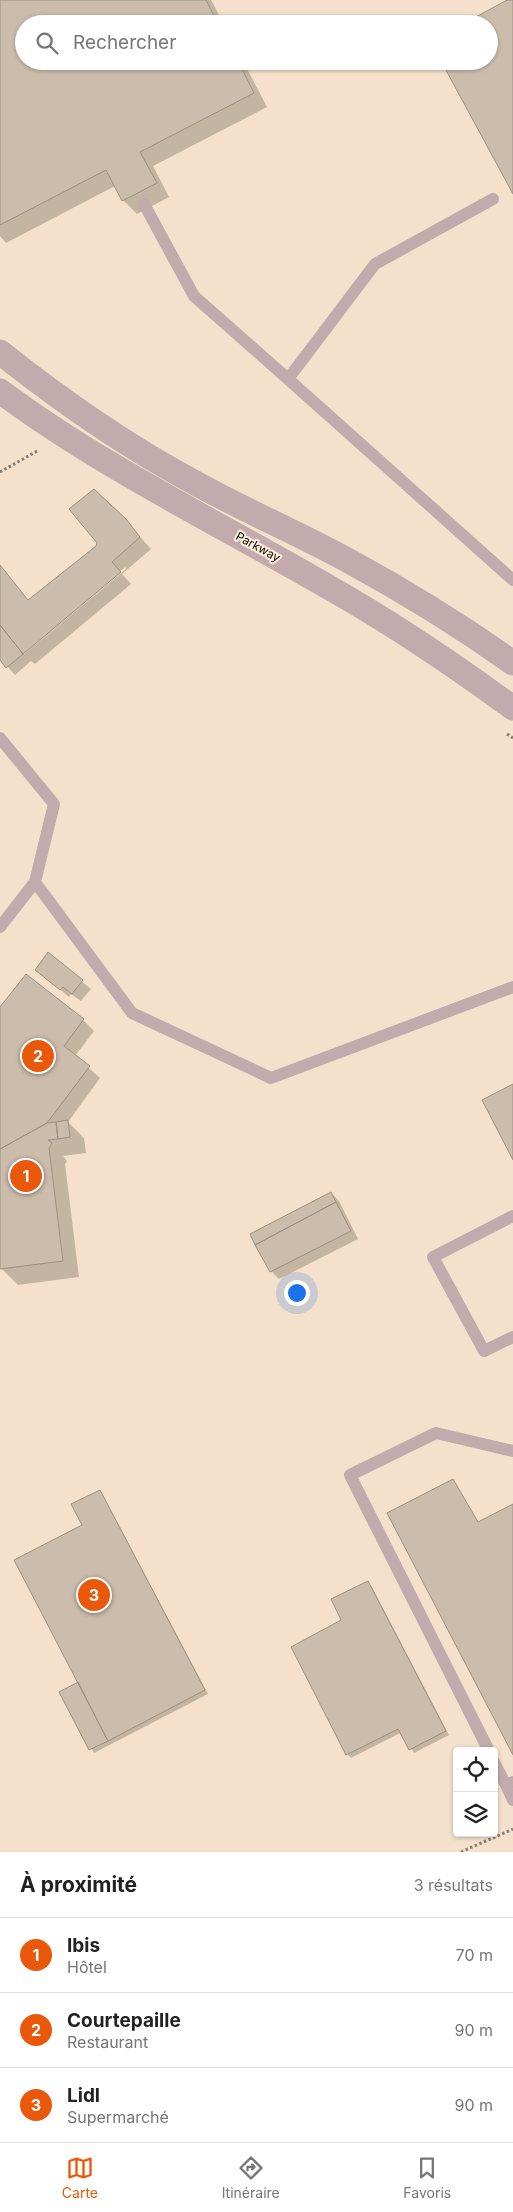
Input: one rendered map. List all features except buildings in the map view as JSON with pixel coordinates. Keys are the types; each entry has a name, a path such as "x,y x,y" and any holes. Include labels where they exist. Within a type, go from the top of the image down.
{"street":[{"path":"0,352 105,428 155,459 230,502 349,561 448,619 513,663"},
{"name":"Parkway","path":"0,391 73,440 131,475 382,618 462,670 513,708"}],"lane":[{"path":"288,379 375,264 493,199"},
{"path":"144,204 194,296 513,580"},
{"path":"0,738 54,804 35,882 0,927"},
{"path":"35,882 132,1013 271,1078 513,987"},
{"path":"513,1216 433,1257 484,1351 513,1336"},
{"path":"487,1747 350,1476 436,1433 513,1451"},
{"path":"498,1767 510,1783 513,1800"}],"path":[{"path":"461,1852 513,1829"}],"shaded area":[{"path":"0,0 513,0 513,1852 0,1852"}],"place":[{"name":"Courtepaille","path":"38,1056"},
{"name":"Ibis","path":"26,1176"},
{"name":"Lidl","path":"94,1595"}]}
